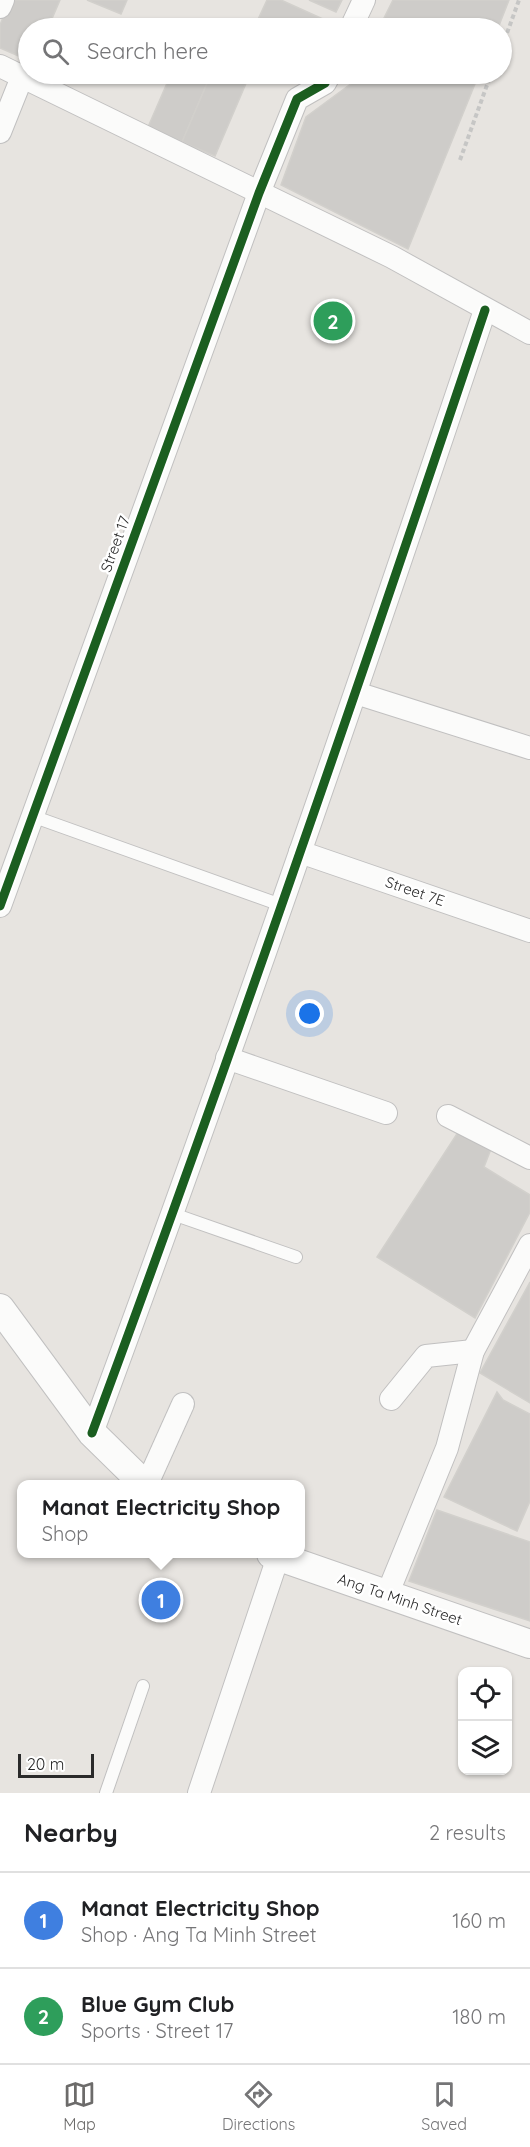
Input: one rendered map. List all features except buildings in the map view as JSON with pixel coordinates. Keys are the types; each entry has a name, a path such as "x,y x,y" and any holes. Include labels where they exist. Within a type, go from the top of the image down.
{"street":[{"path":"0,7 3,0"},
{"path":"356,18 364,0"},
{"path":"0,66 18,75"},
{"path":"0,132 19,84"},
{"path":"36,84 392,257 530,333"},
{"name":"Street 17","path":"0,906 259,193 297,99 323,84"},
{"path":"92,1433 173,1214 356,693 485,310"},
{"path":"356,693 530,748"},
{"name":"Street 7E","path":"300,852 530,931"},
{"path":"227,1058 386,1113"},
{"path":"448,1116 530,1158"},
{"path":"387,1595 447,1448 473,1351 530,1245"},
{"path":"0,1308 92,1433 140,1480"},
{"path":"391,1399 426,1356 473,1351"},
{"path":"147,1480 183,1404"},
{"path":"199,1793 273,1558"},
{"name":"Ang Ta Minh Street","path":"282,1558 530,1644"}],"lane":[{"path":"32,816 281,905"},
{"path":"173,1214 296,1257"},
{"path":"106,1793 143,1686"}],"path":[{"path":"512,18 519,0"},
{"path":"460,160 487,84"}],"cycle path":[{"path":"0,906 259,193 297,99 323,84"},
{"path":"92,1433 293,873 485,310"}],"place":[{"name":"Blue Gym Club","path":"333,321"},
{"name":"Manat Electricity Shop","path":"161,1600"}]}
